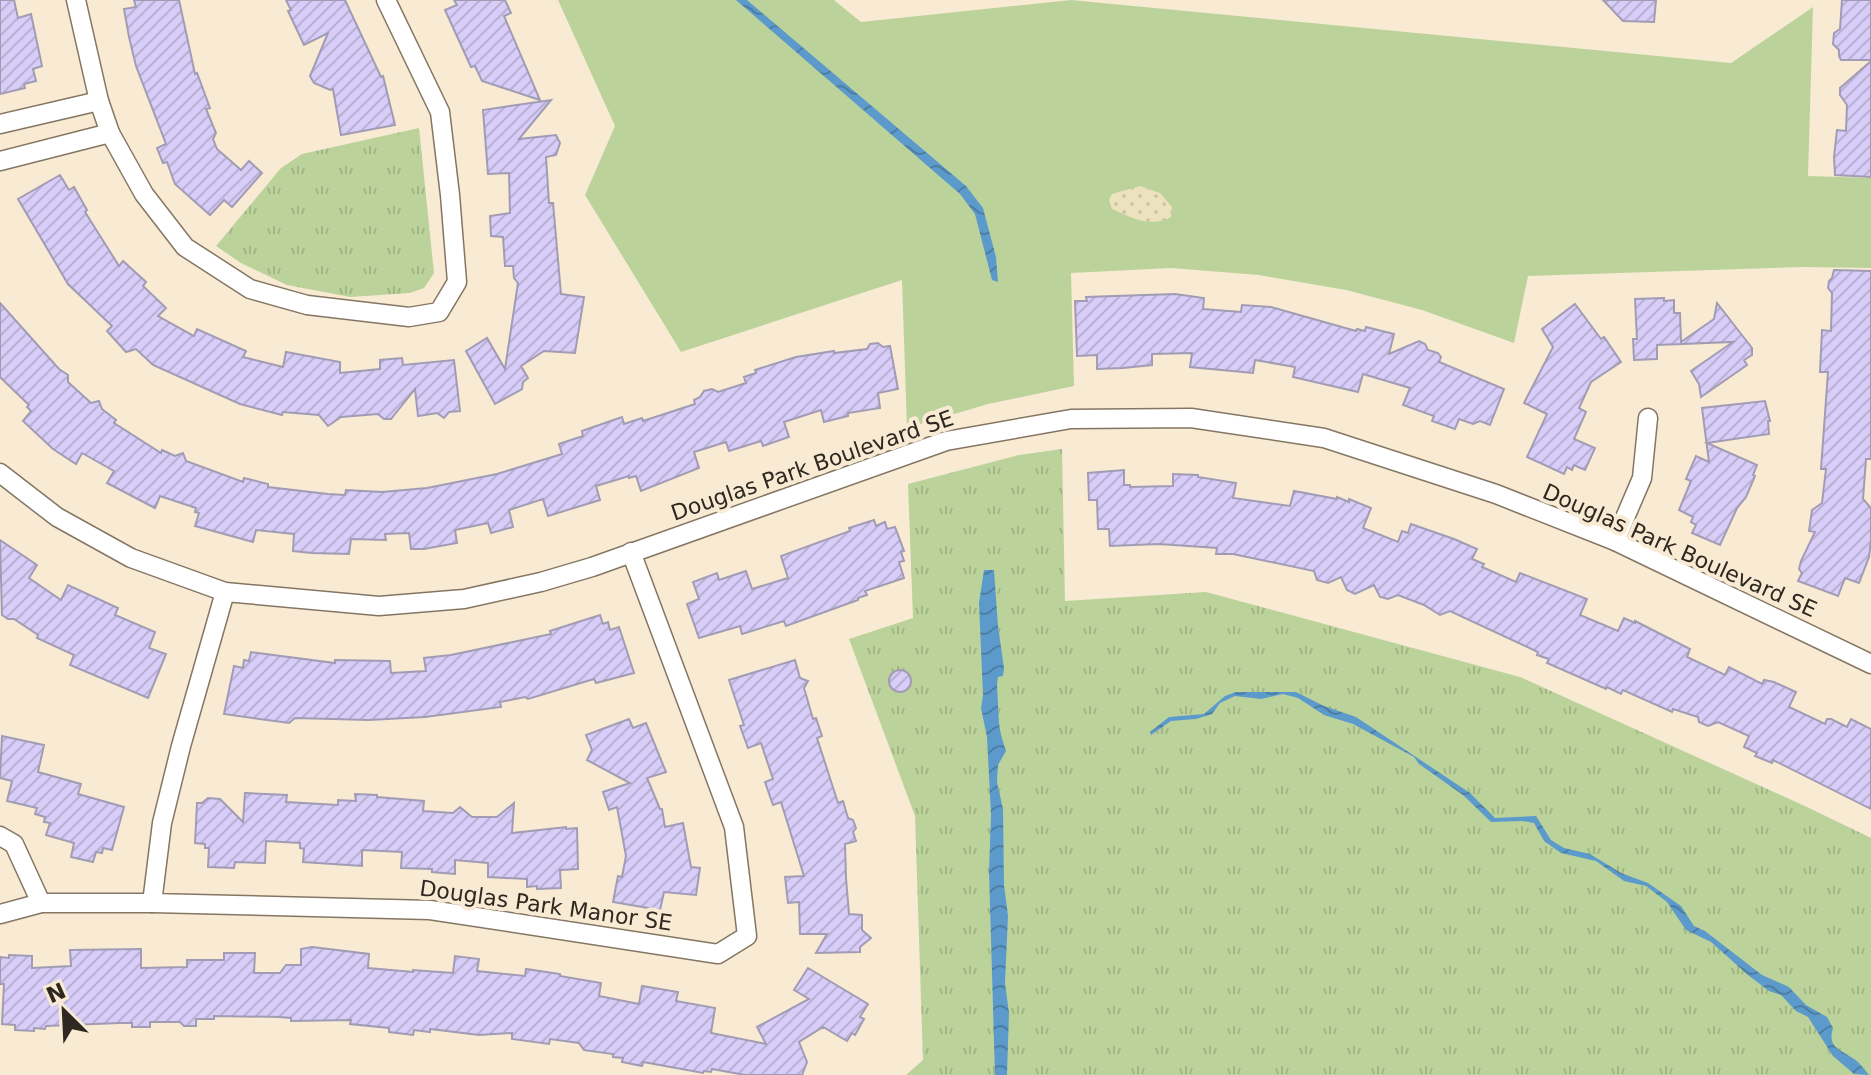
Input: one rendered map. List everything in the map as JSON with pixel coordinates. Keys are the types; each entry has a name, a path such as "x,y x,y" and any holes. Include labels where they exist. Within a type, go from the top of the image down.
{"street":[{"path":"76,0 99,101 110,133 144,194 185,247 250,289 307,305 409,317 439,312 457,282 440,112 386,0"},
{"path":"0,124 99,101"},
{"path":"0,161 110,133"},
{"name":"Douglas Park Boulevard SE","path":"0,473 57,517 131,558 225,592 379,606 464,599 541,582 946,441 1071,419 1191,418 1324,438 1496,494 1615,541 1871,664"},
{"path":"1615,541 1642,478 1648,418"},
{"name":"Douglas Park Manor SE","path":"152,903 430,910 718,954 747,936 734,827 631,552"},
{"path":"0,914 41,903 152,903 162,823 225,592"},
{"path":"0,836 14,844 41,903"}],"green space":[{"path":"558,0 834,0 861,22 1071,0 1731,63 1813,7 1808,176 1871,178 1871,268 1803,267 1528,276 1514,343 1422,310 1346,290 1259,275 1171,268 1071,273 1074,386 988,404 907,428 902,280 681,352 585,195 615,126"},
{"path":"419,128 434,273 424,288 410,293 350,297 287,285 241,263 216,246 281,168 302,154"},
{"path":"1062,449 1065,601 1206,592 1520,677 1871,838 1871,1075 906,1075 923,1060 915,816 849,639 913,618 908,484 1019,455"}],"sand":[{"path":"1140,186 1160,193 1172,207 1171,217 1149,222 1112,209 1109,200 1112,194"}],"water":[{"path":"736,0 747,0 966,186 983,208 996,257 998,282 992,280 975,214 960,194"},
{"path":"984,570 994,570 1004,668 1003,676 998,677 997,687 1000,728 1006,751 998,765 997,782 1003,809 1004,885 1008,916 1005,983 1009,1013 1007,1075 995,1075 989,871 991,815 987,737 981,708 979,603"},
{"path":"1236,692 1296,692 1356,717 1470,793 1495,818 1536,816 1551,840 1564,848 1590,854 1621,873 1648,883 1681,906 1694,926 1762,975 1789,987 1806,1005 1827,1017 1833,1028 1833,1044 1869,1075 1854,1074 1833,1056 1808,1017 1796,1011 1781,995 1769,991 1748,975 1711,942 1686,930 1667,902 1646,886 1624,881 1596,861 1561,853 1544,841 1534,823 1491,822 1463,795 1419,764 1414,757 1353,724 1324,715 1298,698 1283,694 1261,699 1235,696 1220,703 1212,714 1171,721 1151,735 1150,732 1169,717 1204,714 1225,696"}],"building":[{"path":"0,0 14,0 18,18 31,14 42,66 33,69 36,81 24,84 25,88 0,94"},
{"path":"134,0 179,0 195,74 210,108 206,109 216,133 213,139 217,149 241,170 249,161 262,173 232,207 224,200 210,215 175,184 167,162 163,163 157,148 166,144 136,66 124,9 136,7"},
{"path":"286,0 345,0 383,76 395,125 341,135 333,89 314,83 310,76 328,33 304,45"},
{"path":"454,0 505,0 511,13 504,16 540,100 482,81 475,66 471,67 445,10 457,5"},
{"path":"1603,0 1656,0 1654,22 1623,21"},
{"path":"1842,0 1871,0 1871,60 1841,60 1839,50 1833,44 1834,33 1840,29"},
{"path":"1871,61 1871,177 1835,175 1837,130 1846,131 1847,105 1840,95 1840,88"},
{"path":"551,100 519,139 556,135 560,143 556,155 546,157 549,203 553,203 561,294 584,297 575,353 544,351 521,366 528,378 523,382 522,389 495,404 466,351 487,338 505,369 518,283 514,278 513,266 505,266 503,237 491,236 490,216 510,213 509,173 488,174 483,110"},
{"path":"60,175 69,190 74,187 87,210 85,212 119,266 123,261 146,282 143,286 166,308 158,316 194,336 197,329 246,351 243,357 283,367 286,352 340,362 340,373 380,369 380,360 402,358 403,365 454,360 460,411 449,412 444,418 437,413 418,416 415,389 391,419 384,419 378,414 341,417 328,426 319,415 283,412 282,415 240,404 153,365 136,349 126,352 107,331 112,326 68,284 18,199"},
{"path":"1834,270 1871,271 1871,459 1866,459 1863,499 1871,508 1871,540 1869,557 1859,583 1845,578 1838,596 1798,581 1802,573 1799,569 1801,561 1815,532 1809,531 1812,510 1822,503 1826,469 1821,469 1828,372 1820,372 1822,330 1831,331 1832,293 1828,288"},
{"path":"1175,294 1204,298 1203,309 1241,312 1242,305 1271,307 1356,331 1365,331 1366,327 1394,334 1389,354 1419,341 1428,350 1438,353 1441,357 1439,362 1504,389 1490,425 1459,419 1455,429 1432,421 1434,416 1403,405 1410,388 1363,374 1358,392 1293,377 1295,367 1255,360 1253,373 1190,367 1192,353 1152,354 1152,365 1097,369 1097,355 1077,356 1075,301 1087,301 1086,297"},
{"path":"1664,298 1664,301 1674,300 1674,313 1680,313 1681,342 1714,319 1717,303 1752,348 1752,355 1744,360 1747,365 1701,397 1699,384 1691,371 1733,342 1657,345 1657,359 1634,360 1633,339 1637,339 1635,299"},
{"path":"0,303 59,369 68,375 68,382 91,403 99,401 102,409 116,420 114,423 161,453 162,450 175,456 183,453 186,461 243,482 244,478 268,484 268,487 328,494 345,495 346,490 382,492 427,488 497,474 562,454 559,444 583,436 582,431 622,417 624,424 642,418 643,421 695,404 694,400 704,391 712,389 718,392 746,383 744,377 756,373 755,370 796,357 867,349 870,344 878,343 883,347 890,346 898,389 878,393 880,408 848,413 848,416 824,422 821,410 784,422 789,437 763,446 761,441 729,451 726,442 694,452 699,468 641,491 636,476 629,476 596,486 600,500 548,516 543,499 509,510 513,527 491,533 488,523 455,530 457,543 411,549 409,533 385,534 386,540 351,539 349,554 312,553 293,551 294,534 256,530 253,542 195,526 199,513 195,512 196,508 160,496 155,508 107,483 114,471 82,453 76,464 53,449 23,421 31,411 27,407 29,405 0,377"},
{"path":"1575,304 1621,362 1591,382 1579,408 1586,412 1574,439 1595,448 1585,470 1574,465 1572,470 1567,467 1564,474 1527,457 1547,414 1524,403 1553,347 1542,329"},
{"path":"1765,401 1770,421 1769,434 1707,443 1757,465 1746,497 1737,508 1720,545 1692,533 1696,525 1691,522 1693,517 1679,510 1691,481 1686,479 1696,456 1709,462 1702,408"},
{"path":"1124,470 1124,485 1130,487 1173,486 1173,474 1198,475 1236,483 1233,498 1290,506 1294,491 1337,497 1349,502 1349,499 1371,508 1363,528 1398,542 1402,531 1408,533 1411,524 1454,539 1477,549 1472,559 1484,564 1482,567 1516,582 1520,573 1587,599 1580,615 1618,631 1624,618 1635,621 1690,649 1687,657 1725,675 1729,667 1762,684 1764,680 1774,682 1796,692 1789,707 1825,724 1827,719 1831,719 1847,727 1851,719 1871,729 1871,809 1773,760 1772,763 1755,756 1757,753 1744,747 1749,736 1718,722 1708,726 1699,722 1698,717 1673,709 1672,712 1623,690 1621,694 1606,689 1547,663 1549,659 1537,655 1538,652 1450,611 1440,615 1398,595 1388,599 1380,597 1374,585 1355,594 1347,590 1341,577 1328,583 1317,580 1314,571 1233,554 1216,554 1217,548 1159,544 1110,546 1109,529 1098,529 1097,500 1089,500 1088,473"},
{"path":"874,520 876,526 885,522 887,529 895,527 904,551 901,552 904,561 899,562 904,578 865,591 867,595 858,600 786,626 784,621 742,634 740,626 699,638 687,604 699,599 693,582 717,573 719,580 746,571 752,589 788,578 781,556"},
{"path":"0,540 37,565 29,578 61,600 68,585 118,608 115,615 155,632 149,648 166,654 148,698 70,665 74,655 37,638 38,635 14,619 2,615"},
{"path":"600,615 603,624 608,622 610,630 619,627 634,673 596,683 594,679 528,699 500,702 501,707 425,717 369,720 295,718 289,723 224,714 234,666 243,668 244,660 249,661 251,652 335,663 335,660 390,661 391,673 426,671 424,658 551,634 550,631"},
{"path":"795,660 800,678 808,681 804,688 813,719 816,718 822,736 817,738 838,803 843,801 848,818 853,820 856,828 853,832 856,841 845,844 846,878 849,914 862,915 862,930 871,938 860,947 860,952 816,953 827,934 800,934 799,902 788,903 785,877 804,876 781,802 773,805 765,782 773,779 761,743 748,748 729,680"},
{"path":"896,670 904,670 911,681 904,692 896,692 889,685 889,677"},
{"path":"629,719 633,728 646,723 666,772 647,778 662,809 665,827 683,823 691,867 700,868 696,895 664,892 660,910 613,902 626,856 617,807 609,810 603,792 630,783 587,760 592,750 586,735"},
{"path":"2,736 44,745 38,772 81,784 78,794 124,807 112,850 103,848 102,853 96,852 93,862 71,857 74,843 46,835 50,823 44,822 45,817 35,814 37,808 7,801 12,781 0,778"},
{"path":"245,793 287,795 286,802 338,805 338,800 356,801 355,794 377,795 424,801 423,811 453,813 460,807 472,817 497,817 514,803 512,833 577,828 578,869 560,870 561,888 537,889 537,886 527,887 527,879 488,877 488,863 455,860 455,874 432,872 432,869 401,868 402,852 362,850 362,866 303,862 304,849 300,848 300,843 266,841 265,863 235,862 234,868 208,867 209,848 205,848 205,844 195,843 197,803 208,798 220,799 243,822"},
{"path":"312,947 369,954 368,968 413,972 453,973 455,956 479,959 477,971 525,976 526,969 560,974 601,983 599,996 639,1004 642,986 678,992 676,1001 715,1008 711,1033 766,1044 757,1027 809,999 794,990 808,968 868,1004 855,1035 852,1033 847,1041 823,1027 799,1042 807,1062 802,1075 745,1075 712,1069 703,1073 643,1062 642,1066 622,1062 623,1058 613,1057 613,1054 584,1050 579,1043 550,1039 549,1044 512,1039 512,1033 479,1035 430,1029 430,1032 414,1030 413,1035 389,1032 389,1028 350,1024 351,1020 291,1021 291,1018 279,1017 214,1016 214,1019 196,1019 196,1026 184,1026 180,1022 150,1022 150,1027 119,1023 46,1026 45,1029 34,1028 34,1031 15,1030 15,1025 2,1024 4,984 0,984 0,957 32,956 32,968 71,966 70,950 141,949 141,968 187,967 187,960 224,960 224,953 255,953 254,973 280,973 286,965 301,965 301,949"}]}
